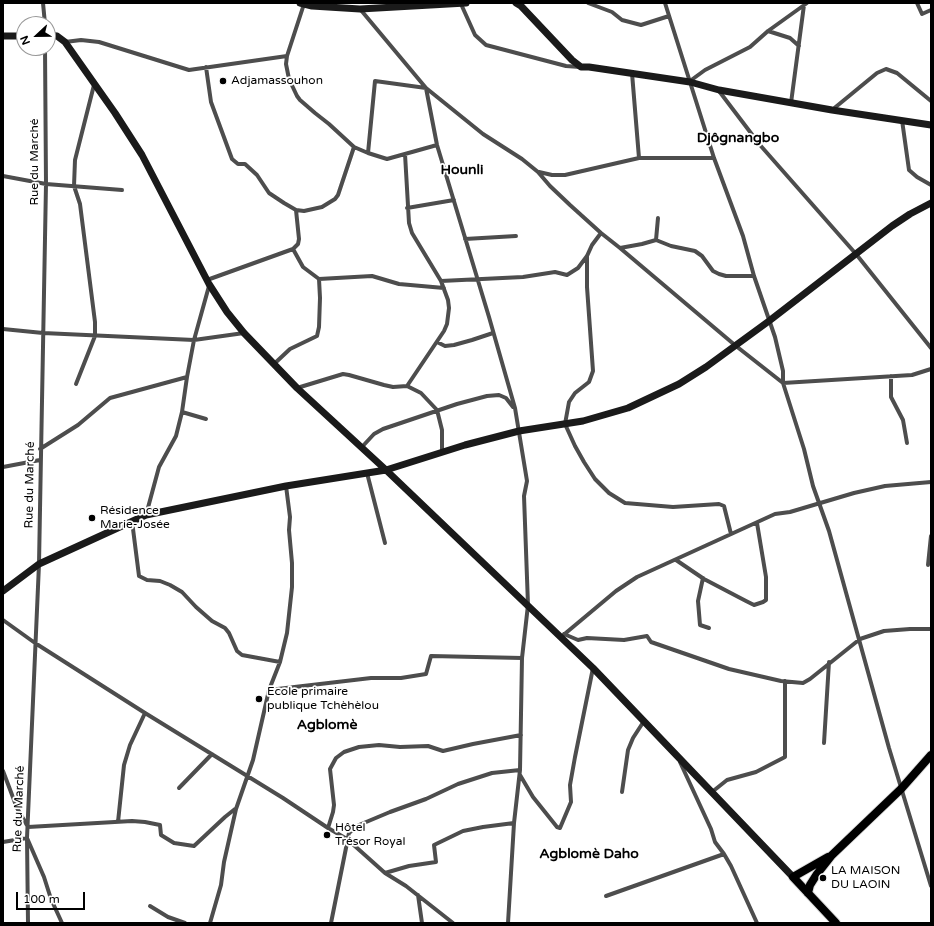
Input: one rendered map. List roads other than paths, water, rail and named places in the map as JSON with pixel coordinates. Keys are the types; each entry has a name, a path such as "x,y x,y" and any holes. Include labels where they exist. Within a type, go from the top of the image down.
{"main road":[{"path":"808,894 810,885 832,855 901,789 931,755"},
{"path":"832,855 793,877 836,923"}],"street":[{"path":"43,3 44,16"},
{"path":"437,145 387,159 368,153 354,147 297,96 286,71 287,56 302,4 360,8 464,3 475,35 486,45 566,66 632,73 690,82 719,90 791,103 931,125"},
{"path":"516,3 521,6 572,60 581,67"},
{"path":"588,3 612,12 622,20 641,25 669,16"},
{"path":"665,3 714,158 743,236 754,276 780,354 783,371 783,383 802,442 813,486 831,537 889,748 931,886"},
{"path":"917,3 922,14 931,10"},
{"path":"690,82 705,70 750,47 768,31 806,4"},
{"path":"791,103 806,4"},
{"path":"360,8 426,88 483,134 522,159 538,172 550,186 601,233 736,346 783,383 912,375 931,369"},
{"path":"768,31 790,38 799,46"},
{"path":"3,36 16,36"},
{"path":"56,36 65,42 95,83 142,155 208,282 227,312 244,333 297,388 386,470 528,606 563,635 793,877"},
{"path":"65,42 81,40 99,42 189,70 287,56"},
{"name":"Rue du Marché","path":"28,923 27,838 39,564 46,184 45,56"},
{"path":"206,67 211,102 232,159 238,164 245,164 257,175 266,189 273,196 296,210 304,211 313,209 335,199 338,195 354,147"},
{"path":"832,110 877,73 886,68 897,73 931,101"},
{"path":"632,73 639,158"},
{"path":"368,153 375,81 426,88"},
{"path":"76,384 95,336 80,204 74,186 75,160 95,83"},
{"path":"426,88 437,145 515,408 527,481 524,496 528,606 522,658 520,775 514,823 508,923"},
{"path":"719,90 760,145 856,254 931,348"},
{"path":"902,120 910,170 917,177 931,185"},
{"path":"405,154 409,223 412,233 441,281 448,300 448,316 444,331 407,386"},
{"path":"538,172 552,175 565,175 639,158 714,158"},
{"path":"3,176 46,184 122,190"},
{"path":"407,208 454,200"},
{"path":"3,591 39,564 146,515 286,486 386,470 442,451 519,431 583,421 622,410 651,398 679,384 706,367 769,321 892,226 931,203"},
{"path":"208,282 293,249 298,244 299,239 296,210"},
{"path":"656,240 658,218"},
{"path":"441,281 523,277 555,272 567,275 578,268 601,233"},
{"path":"465,239 516,236"},
{"path":"620,248 656,240 671,246 695,251 702,256 713,271 722,275 754,276"},
{"path":"293,249 303,267 319,279 372,276 399,284 444,288"},
{"path":"587,256 587,287 593,371 589,382 571,398 565,424 584,462 595,479 609,493 625,504 673,507 719,504 724,506 730,534"},
{"path":"274,364 290,349 317,336 319,332 319,279"},
{"path":"146,515 159,467 176,436 182,412 194,340 208,282"},
{"path":"3,329 95,336 194,340 244,333"},
{"path":"437,342 445,346 454,345 493,333"},
{"path":"297,388 343,374 349,374 389,386 407,386 421,393 437,410 442,430 442,451"},
{"path":"891,376 891,398 903,420 907,443"},
{"path":"40,449 78,425 110,398 187,377"},
{"path":"361,448 374,434 383,429 437,410 487,396 499,395 506,398 515,408"},
{"path":"182,412 206,419"},
{"path":"3,467 40,460"},
{"path":"367,473 385,543"},
{"path":"563,635 616,591 637,577 775,514 790,512 885,486 931,482"},
{"path":"210,923 221,885 224,862 236,809 248,777 269,690 280,662 287,633 292,587 292,563 289,530 290,517 286,486"},
{"path":"132,521 139,576 148,580 160,581 182,592 212,621 224,628 229,633 237,651 242,655 280,662"},
{"path":"676,560 703,578 754,605 763,602 766,600 766,577 757,523"},
{"path":"928,565 931,536"},
{"path":"703,578 698,601 700,625 709,628"},
{"path":"3,620 35,643 347,839 385,873 418,895 453,923"},
{"path":"563,635 578,640 587,638 624,640 647,636 651,642 729,669 785,682 803,683 860,639 884,631 931,629"},
{"path":"269,690 371,678 401,678 426,674 431,656 522,658"},
{"path":"824,743 829,662"},
{"path":"520,775 533,797 557,827 560,828 571,802 570,785 593,668"},
{"path":"712,792 727,780 756,772 785,756 785,682"},
{"path":"118,822 124,765 130,745 145,713"},
{"path":"622,792 628,750 633,738 644,720"},
{"path":"328,828 334,805 330,768 336,758 344,752 359,747 378,745 400,747 428,746 443,751 521,735"},
{"path":"675,753 711,829 715,842 724,854 757,923"},
{"path":"179,788 212,754"},
{"path":"331,923 349,833 359,825 426,799 458,784 492,773 520,770"},
{"path":"3,771 17,808 28,826 139,822 160,825 161,835 174,842 194,846 225,816 236,809"},
{"path":"385,873 397,868 436,862 434,845 463,831 514,823"},
{"path":"3,842 27,838 62,923"},
{"path":"606,896 724,854"},
{"path":"418,895 422,923"},
{"path":"150,906 168,917 184,923"}],"place":[{"name":"Adjamassouhon","path":"223,81"},
{"name":"Résidence Marie-Josée","path":"92,518"},
{"name":"Ecole primaire publique Tchèhèlou","path":"259,699"},
{"name":"Hôtel Trésor Royal","path":"327,835"},
{"name":"LA MAISON DU LAOIN","path":"823,878"}],"district":[{"name":"Djôgnangbo","path":"738,138"},
{"name":"Hounli","path":"462,170"},
{"name":"Agblomè","path":"327,725"},
{"name":"Agblomè Daho","path":"589,854"}]}
